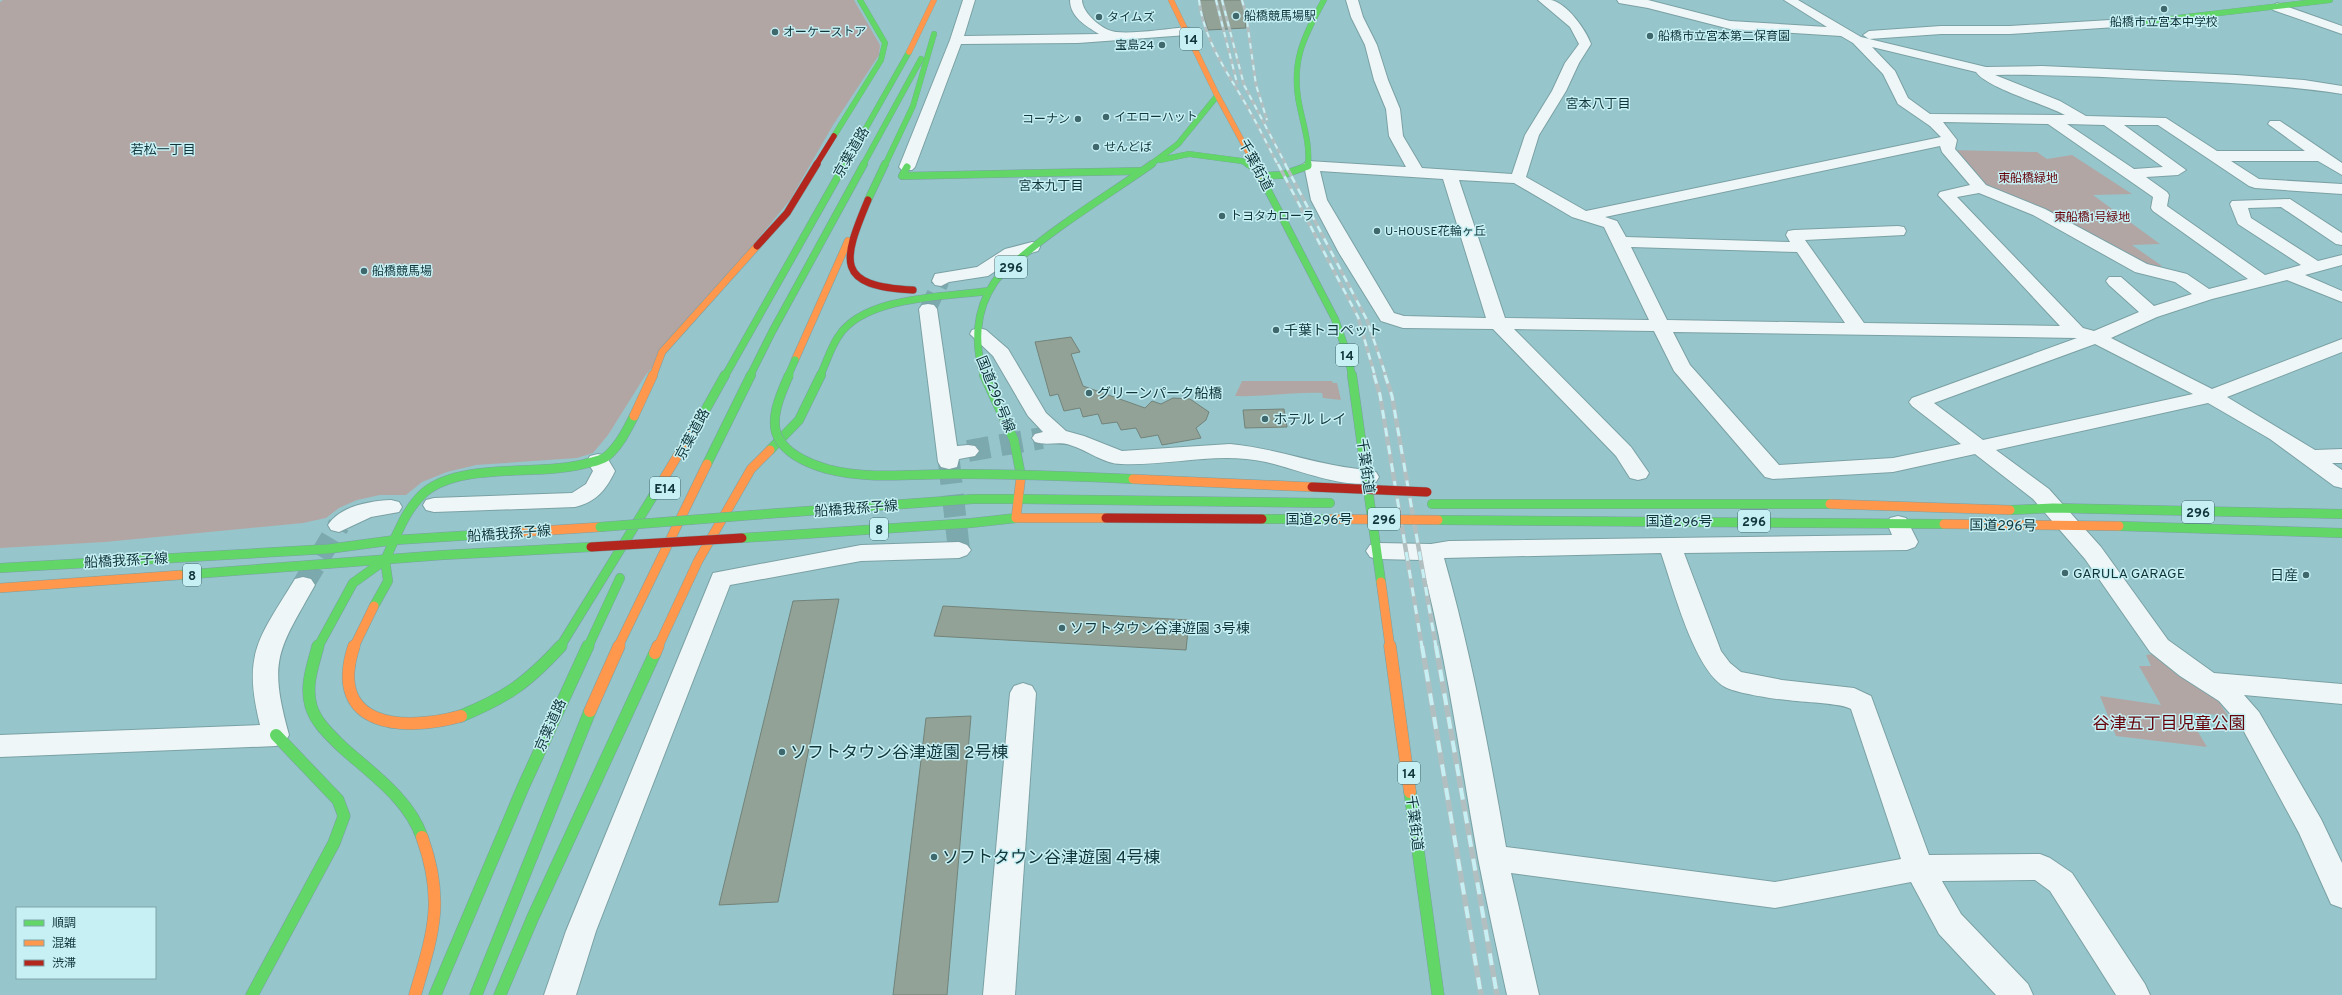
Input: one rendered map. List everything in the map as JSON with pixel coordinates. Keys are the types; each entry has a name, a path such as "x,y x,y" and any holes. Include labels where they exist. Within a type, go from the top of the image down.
{"main road":[{"path":"415,995 434,927 435,889 430,857 418,825 400,800 323,729 311,706 310,681 319,643 353,582 385,560 411,509 425,492 452,478 579,467 598,461 611,452 626,431 650,384 662,352 786,213 881,60 886,43 860,0"},
{"name":"京葉道路","path":"632,555 695,428 919,34 934,0"},
{"name":"千葉街道","path":"1171,0 1217,96 1259,172 1335,319 1348,356 1356,397 1368,477 1438,995"},
{"path":"1259,172 1282,175 1310,167 1311,155 1302,124 1294,73 1303,40 1324,0"},
{"path":"2143,22 2330,0"},
{"name":"京葉道路","path":"476,995 592,705 641,596 772,332 936,31 922,84 909,117 859,220"},
{"name":"国道296号線","path":"1016,518 1020,455 1012,432 978,353 982,309 989,291 993,283 1032,247 1155,161 1181,140 1202,112 1217,96"},
{"name":"国道296号線","path":"1155,161 1190,154 1242,161 1259,172"},
{"path":"907,166 902,176 907,178 1141,171"},
{"path":"859,220 850,256 853,274 860,280 877,287 899,290 989,291"},
{"path":"859,220 839,258 795,360 777,408 774,424 777,437 789,452 827,469 875,474 972,474 1115,478 1431,492"},
{"path":"500,995 533,917 698,560 751,469 799,420 807,407 838,336 852,318 877,306 908,301 948,298 989,291"},
{"path":"385,560 388,580 366,620 349,660 346,679 348,693 358,708 374,718 395,724 422,725 451,720 478,710 503,698 526,682 547,664 564,643 695,428"},
{"path":"1675,494 1758,504"},
{"name":"船橋我孫子線","path":"0,568 328,549 395,540 600,527 973,499 1018,499"},
{"name":"国道296号","path":"1018,499 1334,503"},
{"name":"国道296号","path":"1361,504 1377,504"},
{"name":"国道296号","path":"1428,504 1836,504 2024,510 2053,508 2342,514"},
{"name":"国道296号","path":"1016,518 1898,523 2342,533"},
{"name":"船橋我孫子線","path":"0,588 385,560 971,523 1016,518"},
{"name":"京葉道路","path":"435,995 532,764 576,667 625,569"},
{"path":"252,995 334,843 344,816 338,800 276,735"}],"street":[{"path":"907,166 956,40 969,0"},
{"path":"1076,0 1075,4 1082,16 1111,36"},
{"path":"1352,0 1357,17 1371,45 1381,80 1393,109 1396,136 1416,172"},
{"path":"1518,179 1532,135 1572,63 1585,44 1582,34 1573,23 1544,0"},
{"path":"1623,0 1648,4 1730,25 1850,36 1980,70 2042,70 2236,79 2304,84 2342,90"},
{"path":"1790,0 1850,36 1888,71 1902,100 1929,118 1948,135 1950,140 1947,149 1951,156 1980,188 2039,212 2141,268 2181,278 2206,295"},
{"path":"2277,7 2342,30"},
{"path":"1850,36 1941,30 2010,30 2143,22"},
{"path":"956,40 1078,39 1187,32"},
{"path":"1980,70 1992,79 2055,104 2081,119"},
{"path":"1929,118 2052,120 2106,119 2161,121 2255,183 2342,189"},
{"path":"2106,119 2178,170 2130,174"},
{"path":"2052,120 2161,195 2159,208 2261,280"},
{"path":"2275,124 2342,170"},
{"path":"1585,217 1950,140"},
{"path":"2215,156 2322,156"},
{"path":"2087,335 1660,326 1497,322 1403,322 1387,317 1348,253 1319,200 1310,167 1518,179 1585,217 1611,224 1660,326 1681,367 1773,472 1892,465 2088,424 2212,396 2337,352"},
{"path":"1449,174 1497,322 1624,452 1638,473"},
{"path":"1980,188 1946,195 2087,335 2212,396 2313,457 2342,481"},
{"path":"2314,266 2244,221 2238,204 2284,202 2342,240"},
{"path":"1859,330 1794,235 1898,231"},
{"path":"1620,242 1803,247"},
{"path":"941,281 941,278 982,272 1011,253 1032,247"},
{"path":"2342,260 2206,295 2151,313 2087,335 1919,402 2041,494 2093,553 2159,646 2228,694 2250,719 2311,828 2342,895"},
{"path":"2286,274 2342,297"},
{"path":"2115,282 2151,313"},
{"path":"928,310 955,456"},
{"path":"979,334 1001,353 1051,437 1077,440 1120,458 1230,450 1248,451 1328,472 1368,477"},
{"path":"2313,457 2342,456"},
{"path":"434,505 575,500 590,493 595,488 604,471 598,461"},
{"path":"339,525 352,515 363,511 391,507"},
{"path":"1378,551 1432,552 1449,549 1907,542 1898,523"},
{"path":"1669,545 1710,654 1721,670 1734,680 1782,690 1854,698 1862,703 1919,868 1950,924 2017,995"},
{"path":"560,995 581,931 721,579 861,553 959,550"},
{"path":"1432,552 1448,615 1470,727 1493,858 1523,995"},
{"path":"0,746 276,735 269,709 264,680 265,662 270,645 303,585"},
{"path":"2210,682 2342,694"},
{"path":"999,995 1023,693"},
{"path":"1493,858 1774,894 1919,868 2040,867 2061,882 2134,995"}],"green space":[{"name":"船橋競馬場","path":"3,0 854,0 880,45 879,55 833,125 790,200 645,376 608,435 593,453 577,458 476,465 447,472 422,482 406,495 380,495 357,500 339,508 326,518 303,523 105,542 0,548 0,2"},
{"name":"東船橋緑地","path":"1951,150 2037,152 2047,159 2072,155 2132,194 2093,195 2160,244 2132,245 2162,266 2145,267 1984,188"},
{"path":"1242,381 1332,381 1333,383 1337,383 1341,400 1323,398 1322,393 1235,396"},
{"name":"谷津五丁目児童公園","path":"2154,654 2176,674 2214,694 2228,716 2186,712 2207,747 2116,736 2100,696 2161,705 2139,666 2151,666 2146,655"}],"building":[{"name":"船橋競馬場駅","path":"1201,0 1243,0 1246,28 1208,30 1199,2"},
{"name":"グリーンパーク船橋","path":"1071,337 1080,352 1071,354 1083,386 1145,408 1152,401 1161,404 1173,398 1190,399 1209,412 1206,420 1196,428 1201,438 1162,445 1158,435 1141,438 1136,428 1121,430 1117,422 1102,424 1098,414 1083,417 1080,408 1064,411 1058,394 1050,396 1035,342"},
{"name":"ホテル レイ","path":"1284,409 1287,427 1245,428 1243,410"},
{"name":"ソフトタウン谷津遊園 2号棟","path":"839,599 778,902 719,905 793,601"},
{"name":"ソフトタウン谷津遊園 3号棟","path":"943,606 1189,620 1186,650 934,636"},
{"name":"ソフトタウン谷津遊園 4号棟","path":"971,716 947,995 893,995 926,718"}],"tunnel":[{"path":"928,309 941,281"},
{"path":"968,451 1042,438"},
{"path":"949,462 959,550"},
{"path":"303,585 339,525"}],"railway":[{"path":"1199,0 1211,43 1252,115 1278,165"},
{"path":"1216,0 1237,83"},
{"path":"1222,0 1244,85 1286,165"},
{"path":"1242,0 1246,14 1256,85 1267,120"},
{"path":"1278,164 1358,317 1375,376"},
{"path":"1285,164 1367,320 1386,376"},
{"path":"1374,375 1380,395 1422,647"},
{"path":"1385,375 1392,396 1436,647"},
{"path":"1422,646 1481,995"},
{"path":"1436,646 1497,995"}],"traffic: fast":[{"path":"834,136 881,60 885,43 860,0"},
{"path":"1261,176 1282,175 1308,166 1309,152 1306,130 1297,92 1295,77 1296,64 1303,40 1324,0"},
{"path":"2143,22 2330,0"},
{"path":"868,200 913,106 934,34"},
{"path":"688,441 909,52"},
{"path":"707,464 772,332 921,59"},
{"path":"1021,476 1019,458 1014,440 984,377 979,361 977,345 978,330 983,305 989,290 1001,275 1035,245 1178,144 1217,96"},
{"path":"1160,160 1189,154 1242,161 1256,168"},
{"path":"907,167 902,176 1141,171"},
{"path":"1260,175 1335,319 1348,356 1356,397 1381,582"},
{"path":"770,450 799,420 807,407 838,336 860,315 886,304 989,291"},
{"path":"795,360 780,399 775,420 775,430 778,438 793,453 821,467 843,472 876,475 1002,474 1133,479"},
{"path":"385,560 412,507 425,492 440,483 459,477 481,474 575,467 602,459 611,452 634,416"},
{"path":"461,716 493,703 509,694 538,671 564,643 655,493"},
{"path":"753,515 973,499 1019,499"},
{"path":"1019,499 1330,503"},
{"path":"1432,504 1830,504"},
{"path":"2010,510 2053,508 2342,514"},
{"path":"600,527 753,515"},
{"path":"742,538 971,523 1016,518"},
{"path":"1262,519 1330,519"},
{"path":"1438,520 1944,524"},
{"path":"2119,526 2342,533"},
{"path":"0,568 328,549 395,540 523,532"},
{"path":"180,575 443,555 591,547"},
{"path":"374,606 388,581 385,560 353,583 319,643 309,681 311,706 323,729 400,800 418,825 422,837"},
{"path":"435,995 524,785 620,578"},
{"path":"500,995 533,917 655,653"},
{"path":"476,995 590,711"},
{"path":"252,995 334,843 344,816 338,800 276,735"},
{"path":"1410,792 1438,995"}],"traffic: slow":[{"path":"909,52 934,0"},
{"path":"1171,0 1216,93 1260,175"},
{"path":"795,360 848,241"},
{"path":"634,416 650,384 662,352 757,246"},
{"path":"655,493 695,427"},
{"path":"655,653 698,561 751,469 770,450"},
{"path":"590,711 638,603 707,464"},
{"path":"1021,476 1016,518 1106,518"},
{"path":"1133,479 1312,487"},
{"path":"1830,504 2010,510"},
{"path":"1330,519 1438,520"},
{"path":"1944,524 2119,526"},
{"path":"523,532 600,527"},
{"path":"0,588 180,575"},
{"path":"1381,582 1410,792"},
{"path":"374,606 354,647 349,665 348,674 350,693 358,707 372,716 389,722 408,724 427,723 461,716"},
{"path":"415,995 433,936 436,904 432,870 422,837"}],"traffic: jam":[{"path":"757,246 787,213 834,136"},
{"path":"868,200 853,239 850,255 851,268 857,277 869,284 887,289 913,290"},
{"path":"1312,487 1427,492"},
{"path":"1106,518 1262,519"},
{"path":"591,547 742,538"}],"place":[{"name":"船橋市立宮本中学校","path":"2164,9"},
{"name":"船橋競馬場駅","path":"1236,16"},
{"name":"タイムズ","path":"1099,17"},
{"name":"オーケーストア","path":"775,32"},
{"name":"船橋市立宮本第二保育園","path":"1650,36"},
{"name":"宝島24","path":"1162,45"},
{"name":"イエローハット","path":"1106,117"},
{"name":"コーナン","path":"1078,119"},
{"name":"せんどば","path":"1096,147"},
{"name":"トヨタカローラ","path":"1222,216"},
{"name":"U-HOUSE花輪ヶ丘","path":"1377,231"},
{"name":"船橋競馬場","path":"364,271"},
{"name":"千葉トヨペット","path":"1276,330"},
{"name":"グリーンパーク船橋","path":"1089,393"},
{"name":"ホテル レイ","path":"1265,419"},
{"name":"GARULA GARAGE","path":"2065,573"},
{"name":"日産","path":"2306,575"},
{"name":"ソフトタウン谷津遊園 3号棟","path":"1062,628"},
{"name":"ソフトタウン谷津遊園 2号棟","path":"782,752"},
{"name":"ソフトタウン谷津遊園 4号棟","path":"934,857"}],"district":[{"name":"宮本八丁目","path":"1598,103"},
{"name":"若松一丁目","path":"163,149"},
{"name":"宮本九丁目","path":"1051,185"}],"park label":[{"name":"東船橋1号緑地","path":"2092,217"}]}
